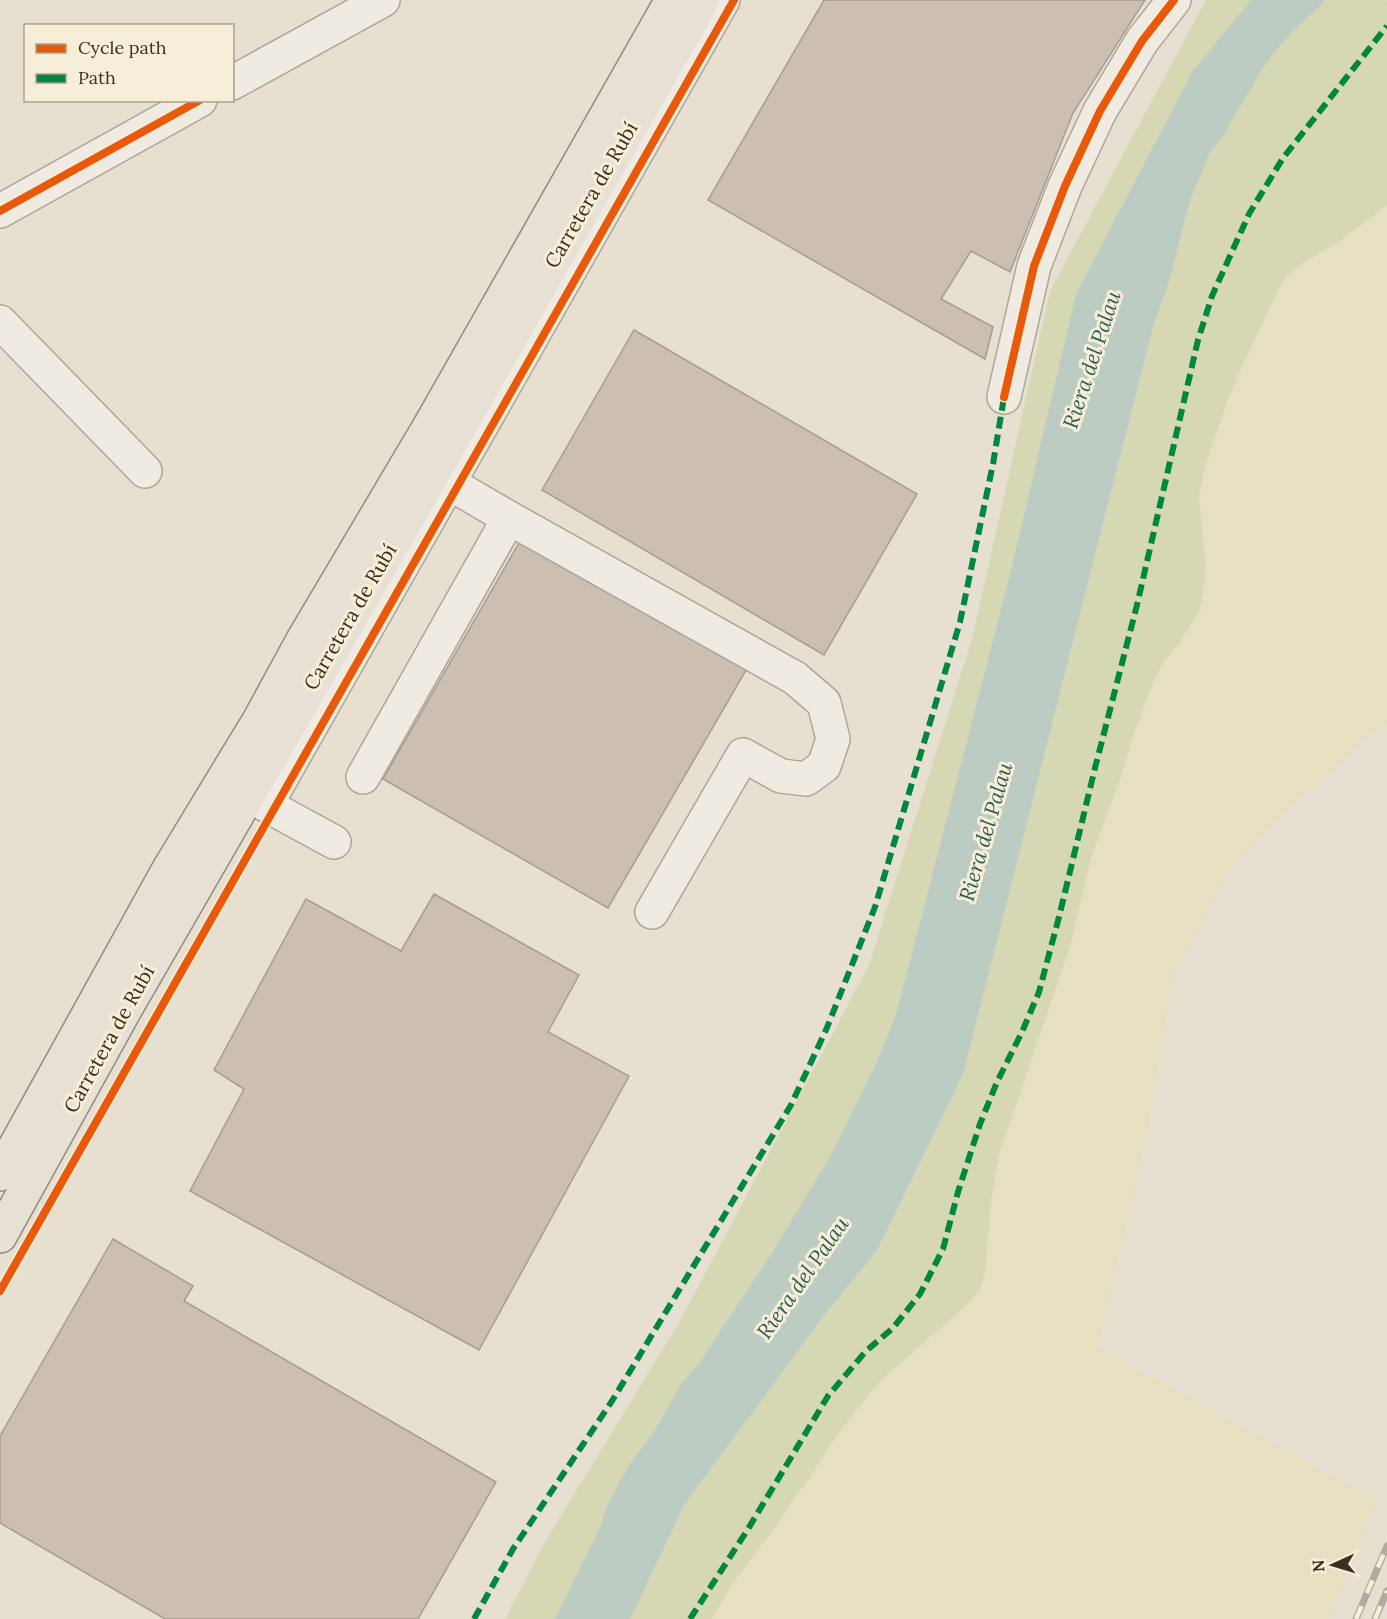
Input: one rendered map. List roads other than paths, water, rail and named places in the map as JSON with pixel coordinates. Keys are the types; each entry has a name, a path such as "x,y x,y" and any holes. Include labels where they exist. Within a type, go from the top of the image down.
{"main road":[{"name":"Carretera de Rubí","path":"0,1236 123,1013 703,0"},
{"name":"Carretera de Rubí","path":"0,1174 163,880 260,719 303,640 431,424 660,8"}],"street":[{"path":"234,82 382,0"},
{"path":"334,842 266,805 723,0"},
{"path":"1004,397 1034,266 1065,186 1100,111 1142,41 1174,0"},
{"path":"0,211 196,102"},
{"path":"0,322 145,471"},
{"path":"449,483 795,678 824,703 833,739 824,766 806,779 781,776 743,755 652,912"},
{"path":"363,777 509,518"}],"water":[{"name":"Riera del Palau","path":"1251,0 1326,0 1292,32 1262,69 1224,135 1210,153 1191,198 1169,282 1154,323 964,1071 876,1252 826,1313 685,1504 630,1619 555,1619 600,1527 607,1506 629,1465 656,1428 681,1384 699,1363 770,1256 832,1153 874,1068 895,1018 1008,582 1076,294 1192,72"}],"railway":[{"path":"1356,1619 1387,1546"},
{"path":"1375,1619 1387,1591"}]}
